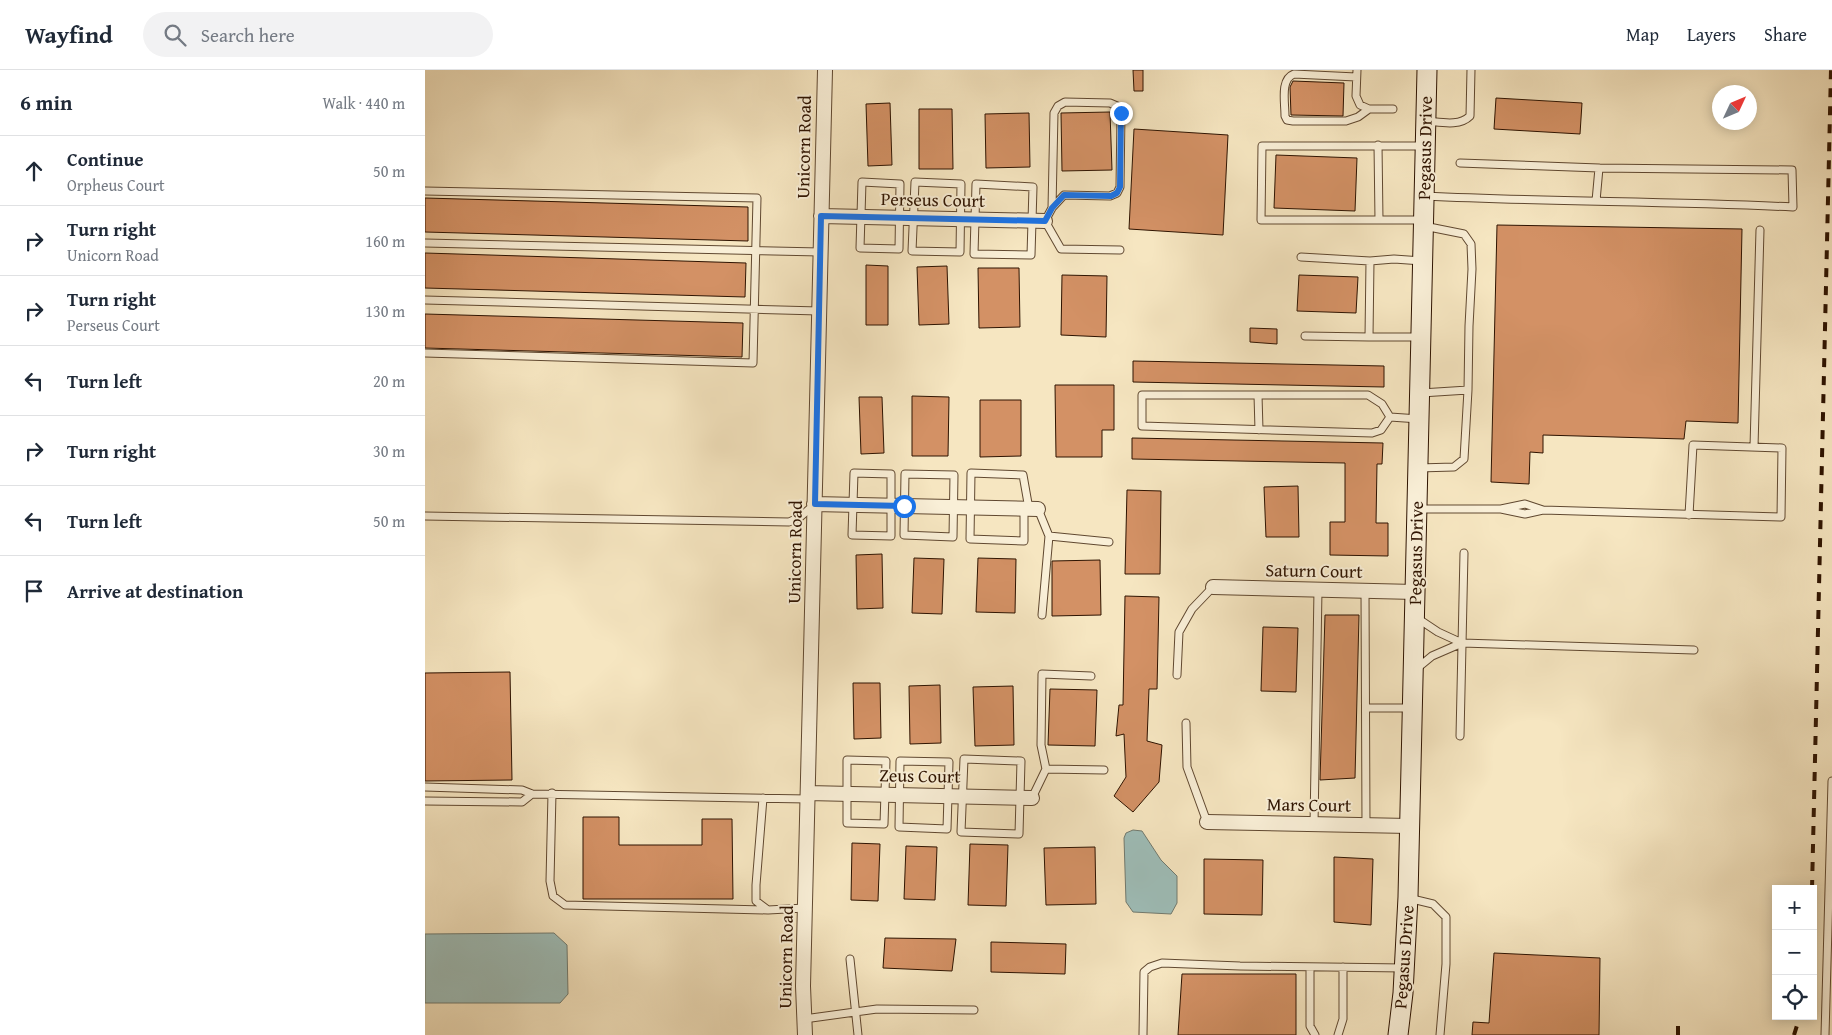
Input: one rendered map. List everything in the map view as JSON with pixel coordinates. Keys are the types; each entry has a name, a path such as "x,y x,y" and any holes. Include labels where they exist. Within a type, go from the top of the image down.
{"street":[{"name":"Unicorn Road","path":"805,1035 805,908 825,70"},
{"name":"Pegasus Drive","path":"1398,1035 1405,968 1408,897 1427,70"},
{"name":"Perseus Court","path":"821,216 1039,221"},
{"path":"815,504 1031,509"},
{"name":"Saturn Court","path":"1213,587 1415,592"},
{"name":"Zeus Court","path":"808,796 892,794 1026,798"},
{"name":"Mars Court","path":"1207,822 1409,826"}],"lane":[{"path":"1420,70 1427,70"},
{"path":"1426,121 1458,123 1470,116 1471,70"},
{"path":"1369,109 1358,118 1346,121 1287,120 1285,116 1285,81 1294,74 1356,74 1356,96 1360,105 1369,109 1393,109"},
{"path":"1039,221 1052,208 1064,195 1111,196 1117,193 1120,187 1121,113 1117,106 1110,103 1065,102 1057,106 1054,113 1052,208"},
{"path":"1378,145 1379,220"},
{"path":"1418,468 1454,467 1464,459 1473,269 1471,244 1465,234 1424,223 1379,220 1261,220 1262,146 1425,146"},
{"path":"1424,196 1510,200 1699,202 1793,206 1792,170 1599,168 1460,163"},
{"path":"1596,201 1599,168"},
{"path":"907,218 900,184 861,182 860,248 899,249 907,218 915,182 961,184 960,252 913,251 907,218"},
{"path":"976,184 1033,187 1039,221 1031,255 974,254 975,219 976,184"},
{"path":"425,191 757,198 753,363 425,352"},
{"path":"1039,221 1061,249 1120,250"},
{"path":"1754,447 1760,230"},
{"path":"425,244 820,252"},
{"path":"1301,257 1370,261 1394,259 1423,261"},
{"path":"1369,337 1370,261"},
{"path":"425,300 819,311"},
{"path":"1305,336 1421,337"},
{"path":"1420,393 1468,390"},
{"path":"1142,395 1368,395 1382,404 1390,417 1381,430 1372,433 1142,426 1142,395"},
{"path":"1258,395 1259,430"},
{"path":"1390,417 1419,419"},
{"path":"1417,509 1501,510 1525,514 1543,510 1781,517 1782,448 1693,445 1689,514"},
{"path":"898,506 891,474 854,473 852,535 871,536 891,536 898,506 905,474 954,475 953,537 905,536 898,506"},
{"path":"1031,509 1024,541 970,539 971,473 1023,475 1031,509 1049,536 1042,615"},
{"path":"425,516 789,522 799,517 815,504"},
{"path":"1049,536 1109,542"},
{"path":"1460,736 1464,553"},
{"path":"1177,675 1179,632 1192,609 1213,587"},
{"path":"1314,824 1318,590"},
{"path":"1365,590 1366,825"},
{"path":"1415,616 1438,632 1462,642 1694,650"},
{"path":"1413,672 1432,656 1462,642"},
{"path":"1026,798 1046,769 1041,745 1042,674 1091,676"},
{"path":"1366,708 1412,708"},
{"path":"1186,723 1187,767 1207,822"},
{"path":"956,796 947,829 899,828 892,794 886,761 847,760 847,823 884,824 892,794 900,761 949,762 956,796 961,832 1019,834 1026,798 1021,761 964,759 956,796"},
{"path":"1046,769 1104,770"},
{"path":"1825,1035 1832,782"},
{"path":"425,787 522,790 532,794 763,798 808,796"},
{"path":"553,793 549,881 553,896 565,904 768,910 805,908"},
{"path":"425,801 522,802 532,794"},
{"path":"763,798 755,885 756,901 768,910"},
{"path":"1408,897 1433,904 1446,917 1446,964 1440,1035"},
{"path":"850,959 858,1035"},
{"path":"1143,1035 1144,972 1150,967 1162,963 1405,968"},
{"path":"1310,967 1309,1026 1315,1035"},
{"path":"1338,1035 1343,1019 1343,967"},
{"path":"804,1020 877,1009 974,1010"}],"water":[{"path":"1133,830 1142,831 1161,860 1177,876 1177,903 1171,914 1133,912 1126,902 1124,838 1126,833"},
{"path":"554,933 567,945 568,994 560,1003 425,1003 425,934"}],"building":[{"path":"1133,70 1143,70 1143,91 1134,91"},
{"path":"1293,81 1344,83 1343,116 1291,115 1290,87"},
{"path":"1496,98 1582,103 1580,134 1494,129"},
{"path":"890,103 892,165 868,166 866,104"},
{"path":"919,109 952,109 953,169 919,169"},
{"path":"1110,112 1112,170 1062,171 1061,113"},
{"path":"1029,113 1030,167 986,168 985,114"},
{"path":"1134,129 1228,135 1223,235 1129,229"},
{"path":"1276,155 1357,158 1355,211 1274,208"},
{"path":"425,198 748,207 748,241 425,232"},
{"path":"1497,225 1742,229 1738,423 1686,421 1684,439 1543,435 1543,453 1530,452 1529,484 1491,482"},
{"path":"425,253 746,263 745,297 425,288"},
{"path":"866,265 888,266 888,325 866,325"},
{"path":"947,266 949,324 919,325 917,267"},
{"path":"978,268 1019,268 1020,327 979,328"},
{"path":"1062,275 1107,276 1106,337 1061,335"},
{"path":"1299,275 1358,277 1356,313 1297,311"},
{"path":"425,314 743,323 742,357 425,348"},
{"path":"1250,328 1277,329 1277,344 1250,342"},
{"path":"1133,361 1384,366 1384,387 1133,382"},
{"path":"1055,385 1114,385 1114,430 1102,430 1102,457 1056,457"},
{"path":"912,396 949,397 948,456 912,456"},
{"path":"859,397 882,397 884,453 861,454"},
{"path":"980,400 1021,400 1021,456 980,457"},
{"path":"1132,438 1383,443 1382,464 1377,464 1376,523 1388,523 1388,556 1330,555 1330,522 1345,522 1345,463 1132,459"},
{"path":"1298,486 1299,537 1266,537 1264,487"},
{"path":"1127,490 1161,491 1160,574 1125,574"},
{"path":"882,554 883,608 857,609 856,555"},
{"path":"914,558 944,559 942,614 912,613"},
{"path":"978,558 1016,559 1015,613 976,612"},
{"path":"1100,560 1101,615 1052,616 1052,561"},
{"path":"1125,596 1159,597 1157,689 1149,689 1147,741 1162,745 1159,782 1133,812 1114,796 1126,777 1124,734 1116,736 1119,705 1123,705"},
{"path":"1325,615 1359,615 1355,778 1320,780"},
{"path":"1263,627 1298,628 1296,692 1261,691"},
{"path":"510,672 512,780 425,781 425,673"},
{"path":"853,683 880,683 881,738 854,739"},
{"path":"940,685 941,743 910,744 909,686"},
{"path":"1013,686 1014,745 975,746 973,687"},
{"path":"1050,689 1097,690 1095,746 1048,745"},
{"path":"583,817 619,817 619,845 702,845 702,819 732,819 733,899 583,899"},
{"path":"852,843 880,844 878,901 851,900"},
{"path":"970,844 1008,845 1006,906 968,905"},
{"path":"906,846 937,847 935,900 904,899"},
{"path":"1095,847 1096,904 1046,905 1044,848"},
{"path":"1334,857 1373,859 1371,925 1334,922"},
{"path":"1204,859 1263,860 1262,915 1204,914"},
{"path":"885,938 956,939 952,971 883,968"},
{"path":"991,942 1066,944 1065,974 991,972"},
{"path":"1494,953 1600,958 1599,1035 1472,1035 1473,1022 1489,1023"},
{"path":"1182,974 1296,974 1296,1035 1178,1035"}],"railway":[{"path":"1812,885 1831,70"},
{"path":"1794,1035 1799,1020"},
{"path":"1678,1025 1678,1035"}],"route":[{"path":"904,506 815,504 821,216 1045,221 1052,208 1064,195 1111,196 1117,193 1120,187 1121,113"}]}
